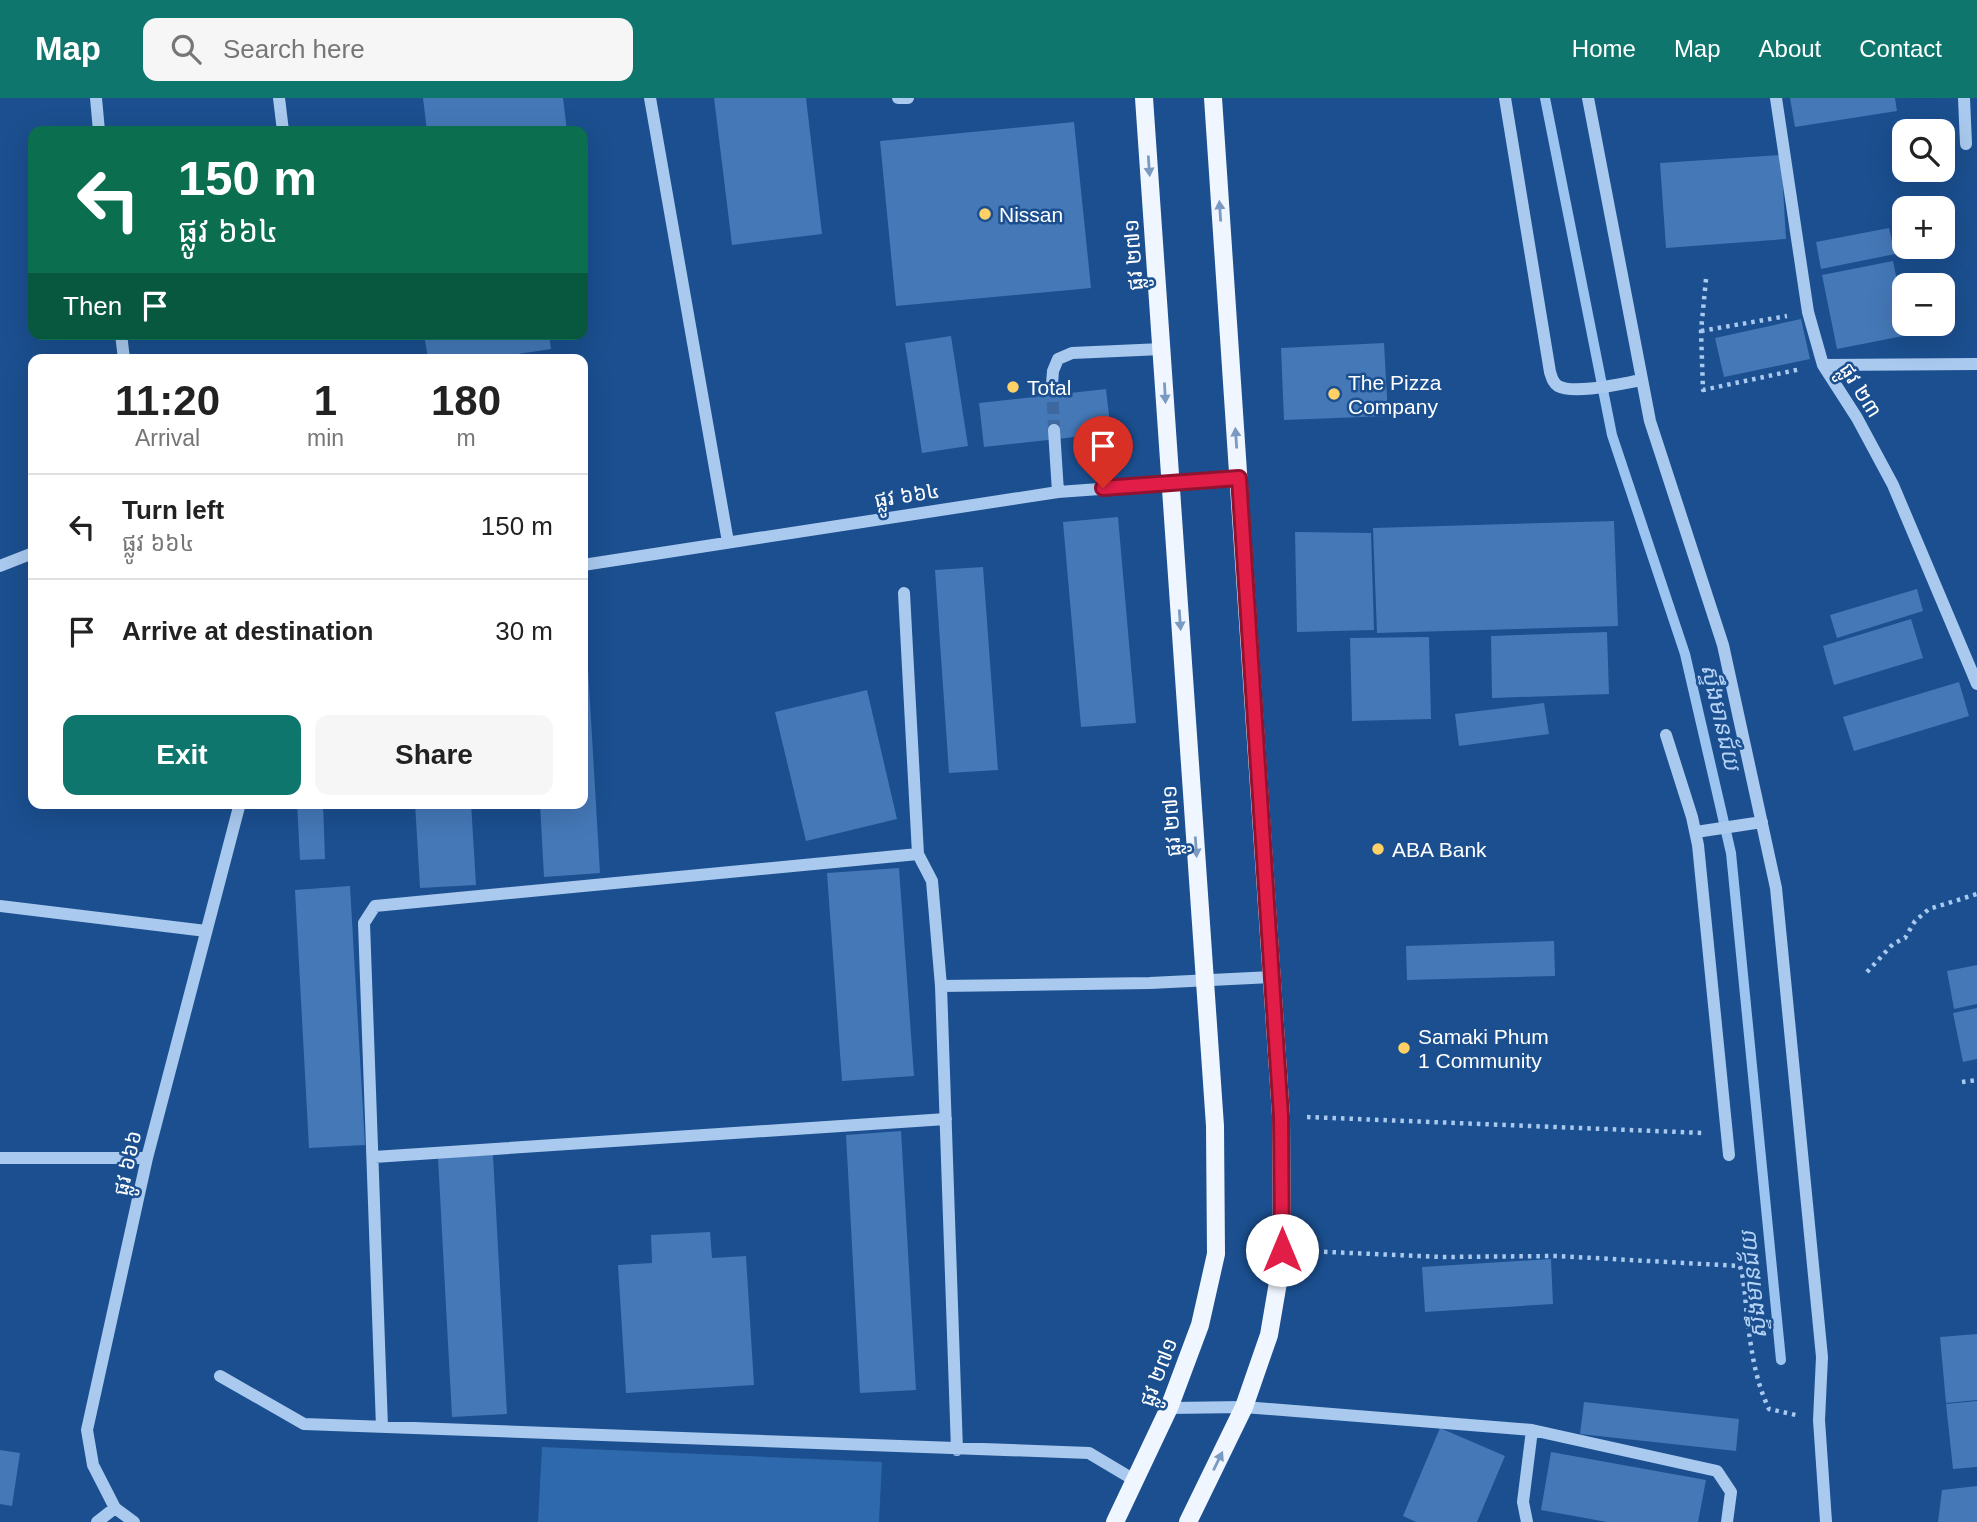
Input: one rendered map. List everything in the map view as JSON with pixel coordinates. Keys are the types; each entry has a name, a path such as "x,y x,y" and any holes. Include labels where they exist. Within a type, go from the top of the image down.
{"main road":[{"name":"ផ្លូវ ២៧១","path":"1115,1522 1169,1408 1200,1325 1216,1254 1215,1126 1144,98"},
{"path":"1188,1522 1244,1407 1269,1335 1282,1250 1281,1116 1213,98"}],"street":[{"path":"96,98 99,126"},
{"path":"279,98 282,126"},
{"path":"649,98 716,460 728,542"},
{"path":"898,98 908,98"},
{"path":"1505,98 1554,383 1560,388 1577,389 1642,380"},
{"path":"1588,98 1650,421 1723,645 1776,888 1822,1357 1819,1420 1826,1522"},
{"name":"ផ្លូវ ២៣","path":"1776,98 1808,312 1823,365 1857,418 1893,485 1977,684"},
{"path":"1964,98 1966,144"},
{"path":"1052,384 1058,359 1072,353 1162,349"},
{"path":"1823,365 1977,364"},
{"path":"1054,430 1058,492"},
{"name":"ផ្លូវ ៦៦៤","path":"588,564 1058,492 1239,478"},
{"path":"0,566 28,555"},
{"path":"904,593 919,854 932,881 941,986 957,1450"},
{"path":"1666,735 1700,832 1729,1155"},
{"name":"ផ្លូវ ៦៦៦","path":"134,1522 115,1508 93,1465 87,1430 147,1158 238,809"},
{"path":"1700,832 1762,822"},
{"path":"383,1427 364,923 375,906 919,854"},
{"path":"0,906 206,931"},
{"path":"941,986 1272,977"},
{"path":"374,1157 946,1119"},
{"path":"0,1158 147,1158"},
{"path":"220,1376 304,1424 1088,1453 1136,1481"},
{"path":"1169,1408 1244,1407 1532,1430 1717,1471 1731,1492 1727,1522"},
{"path":"1527,1522 1523,1502 1532,1430"},
{"path":"97,1522 115,1508"}],"path":[{"path":"1706,279 1701,331 1703,390 1823,365"},
{"path":"1701,331 1808,312"},
{"path":"1867,972 1893,944 1905,938 1915,921 1929,909 1977,894"},
{"path":"1962,1082 1977,1080"},
{"path":"1281,1116 1608,1131 1726,1133"},
{"path":"1282,1250 1442,1257 1557,1256 1740,1266 1758,1385 1769,1409 1819,1420"}],"shaded area":[{"path":"542,1447 882,1462 879,1522 538,1522"}],"building":[{"path":"423,98 563,98 566,126 426,126"},
{"path":"714,98 806,98 822,234 732,245"},
{"path":"1790,98 1895,98 1897,111 1795,127"},
{"name":"Nissan","path":"1074,122 1091,288 896,306 880,141"},
{"path":"1781,155 1786,239 1666,248 1660,163"},
{"path":"1889,228 1892,255 1821,269 1816,242"},
{"path":"1893,261 1895,273 1892,273 1892,336 1903,336 1837,349 1822,275"},
{"path":"1801,319 1810,359 1724,377 1715,338"},
{"path":"951,336 968,446 922,453 905,343"},
{"path":"425,340 550,340 551,349 518,354 427,354"},
{"path":"1384,343 1388,416 1284,420 1281,348"},
{"path":"1106,389 1111,433 984,447 979,403"},
{"path":"1118,517 1136,723 1081,727 1063,522"},
{"path":"1614,521 1618,626 1377,633 1373,528"},
{"path":"1295,532 1371,533 1374,630 1297,632"},
{"path":"983,567 998,770 949,773 935,570"},
{"path":"1917,589 1923,611 1837,638 1830,615"},
{"path":"1911,619 1923,658 1834,685 1823,646"},
{"path":"1607,632 1609,694 1492,698 1491,636"},
{"path":"1429,637 1431,719 1352,721 1350,638"},
{"path":"588,668 600,873 544,877 540,809 588,809"},
{"path":"1959,682 1969,716 1854,751 1843,717"},
{"path":"867,690 897,819 806,841 775,712"},
{"path":"1544,703 1549,734 1459,746 1455,714"},
{"path":"297,809 323,809 325,859 300,860"},
{"path":"415,809 471,809 476,885 420,888"},
{"path":"899,868 914,1076 842,1081 827,873"},
{"path":"350,886 365,1145 309,1148 295,890"},
{"path":"1554,941 1555,976 1407,980 1406,946"},
{"path":"1977,965 1977,1004 1954,1009 1947,971"},
{"path":"1977,1008 1977,1059 1963,1062 1953,1013"},
{"path":"901,1131 916,1390 860,1393 846,1135"},
{"path":"493,1155 507,1414 452,1417 438,1158"},
{"path":"710,1232 712,1258 746,1256 754,1385 626,1393 618,1265 652,1263 651,1235"},
{"path":"1551,1259 1553,1304 1425,1312 1422,1267"},
{"path":"1977,1334 1977,1400 1946,1403 1940,1337"},
{"path":"1977,1401 1977,1467 1953,1469 1946,1404"},
{"path":"1584,1402 1739,1419 1736,1451 1580,1434"},
{"path":"1440,1428 1505,1456 1477,1522 1416,1522 1403,1516"},
{"path":"0,1450 20,1453 12,1506 0,1504"},
{"path":"1551,1452 1706,1480 1698,1522 1607,1522 1541,1510"},
{"path":"1977,1486 1977,1522 1938,1522 1942,1490"}],"waterway":[{"name":"ស្ទឹងមានជ័យ","path":"1545,98 1612,435 1685,654 1731,853 1781,1360"}],"tunnel":[{"path":"1052,384 1054,430"}],"place":[{"name":"Nissan","path":"985,214"},
{"name":"Total","path":"1013,387"},
{"name":"The Pizza Company","path":"1334,394"},
{"name":"ABA Bank","path":"1378,849"},
{"name":"Samaki Phum 1 Community","path":"1404,1048"}],"route":[{"path":"1103,488 1239,478 1281,1116 1282,1250"}]}
